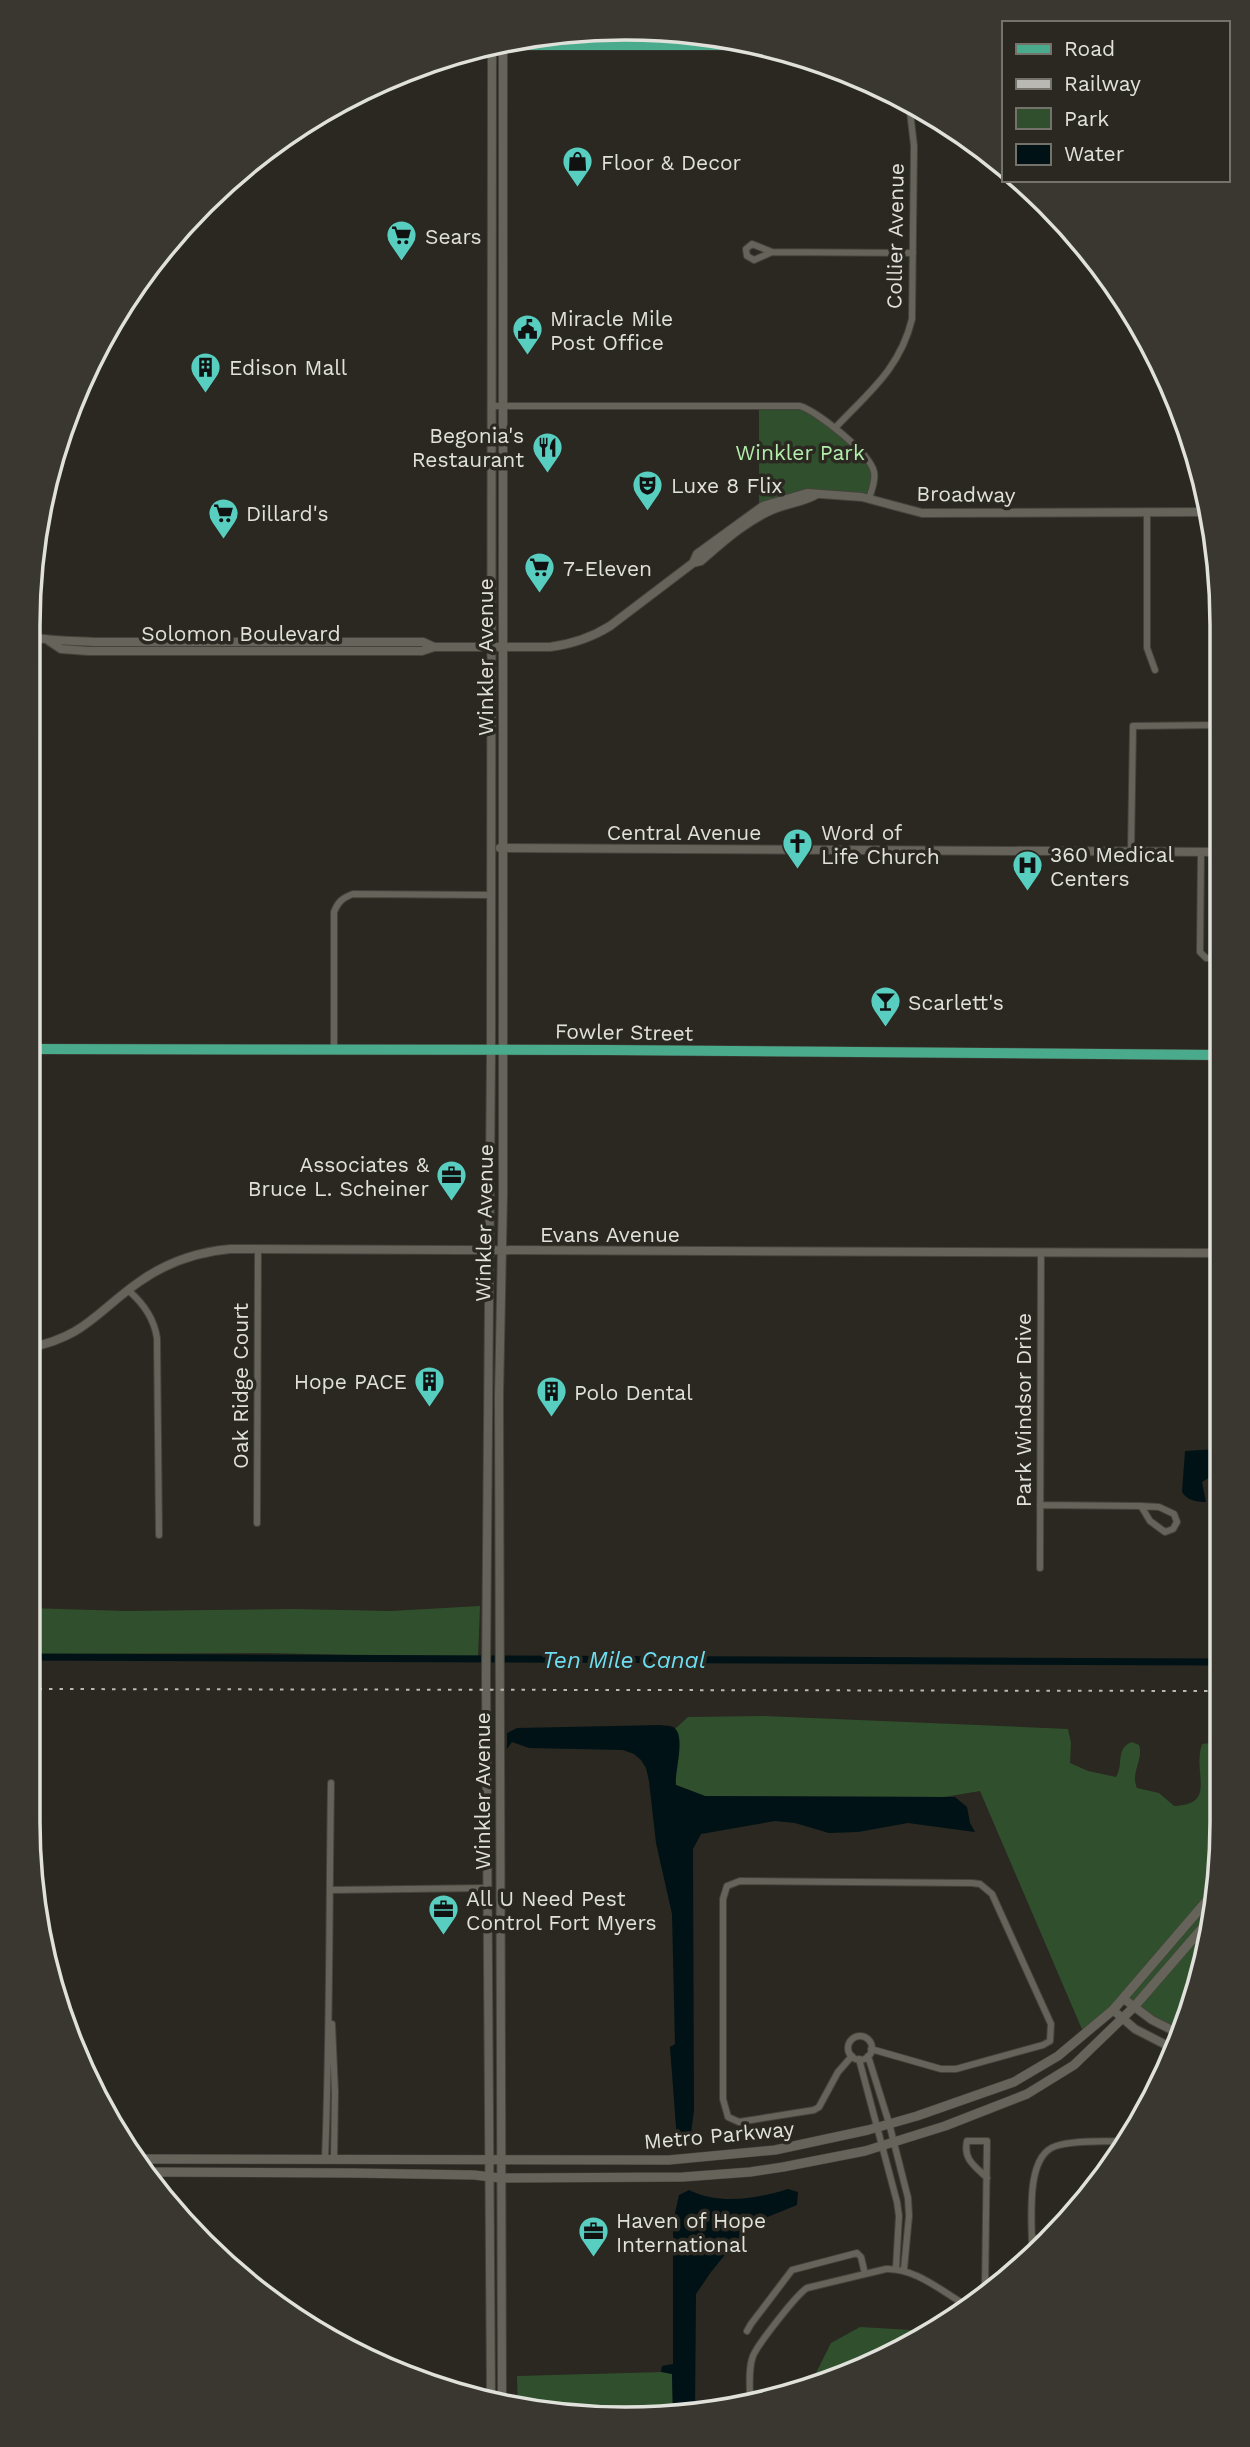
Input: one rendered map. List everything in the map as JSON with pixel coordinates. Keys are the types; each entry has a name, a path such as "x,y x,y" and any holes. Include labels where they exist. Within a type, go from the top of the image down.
{"main road":[{"path":"661,45 667,42"},
{"path":"549,45 701,45"},
{"name":"Fowler Street","path":"40,1049 1210,1055"},
{"name":"Metro Parkway","path":"148,2159 669,2160 739,2155 799,2146 917,2116 1014,2082 1058,2056 1124,1999 1204,1904"},
{"name":"Metro Parkway","path":"157,2172 352,2173 500,2178 713,2176 783,2167 881,2146 945,2126 1027,2094 1074,2065 1134,2007 1200,1931"}],"street":[{"name":"Winkler Avenue","path":"499,54 492,173 491,895 502,1251 499,1396 502,2394"},
{"name":"Winkler Avenue","path":"491,2391 486,1643 490,1251 502,849 504,233 499,54"},
{"name":"Collier Avenue","path":"835,428 888,374 904,344 913,310 914,146 910,115"},
{"path":"492,173 497,178 498,231 504,233"},
{"path":"772,253 913,253"},
{"path":"492,406 790,405 811,410 835,428 872,467 875,480 869,499"},
{"name":"Solomon Boulevard","path":"40,639 94,642 423,642 434,647 550,647 581,641 624,617 693,563 701,561 742,526 763,514 817,494 869,499"},
{"name":"Broadway","path":"869,499 922,513 1199,512"},
{"path":"1147,512 1147,648 1155,670"},
{"path":"1131,851 1133,726 1210,725"},
{"path":"491,838 502,849"},
{"name":"Central Avenue","path":"502,849 1210,852"},
{"path":"1201,852 1200,953 1210,958"},
{"path":"334,1050 334,912 344,897 353,894 491,895"},
{"name":"Oak Ridge Court","path":"257,1523 258,1249"},
{"name":"Evans Avenue","path":"40,1345 75,1333 158,1270 188,1257 218,1250 1210,1253"},
{"name":"Park Windsor Drive","path":"1040,1569 1041,1253"},
{"path":"129,1291 153,1319 157,1338 159,1535"},
{"path":"1040,1505 1141,1506 1159,1507 1174,1514 1177,1522 1173,1529 1165,1532 1158,1528 1141,1506"},
{"path":"487,1780 492,1803 500,1811"},
{"path":"330,2159 335,2092 331,1991 331,1783"},
{"path":"740,1881 972,1883 987,1888 1051,2024 1050,2041 956,2069 941,2069 870,2053 855,2058 838,2072 819,2107 814,2110 739,2122 728,2117 723,2099 723,1899 727,1886 740,1881"},
{"path":"331,1890 487,1888 494,1893 496,1900 500,1943"},
{"path":"1124,1999 1152,2020 1171,2030"},
{"path":"1113,2010 1136,2030 1165,2045"},
{"path":"896,2268 898,2208 855,2058 848,2045 856,2036 867,2038 909,2205 904,2269"},
{"path":"985,2283 987,2178 987,2141 967,2141 965,2155 987,2178"},
{"path":"1033,2238 1034,2175 1043,2154 1058,2145 1114,2141"},
{"path":"747,2331 792,2270 857,2253 862,2257 865,2274"},
{"path":"750,2393 753,2356 802,2291 896,2268 904,2269 959,2301"}],"green space":[{"name":"Winkler Park","path":"759,405 811,410 862,455 874,472 869,499 807,493 759,508"},
{"path":"480,1606 478,1658 270,1653 40,1654 40,1608 391,1611"},
{"path":"764,1716 1068,1729 1071,1743 1070,1763 1088,1771 1116,1777 1123,1748 1132,1742 1139,1745 1140,1756 1135,1777 1137,1788 1159,1793 1174,1806 1196,1800 1200,1793 1202,1744 1210,1743 1210,1822 1205,1897 1121,1997 1084,2034 980,1791 944,1797 705,1796 676,1785 679,1745 675,1729 688,1717"},
{"path":"1203,1912 1201,1925 1133,2002 1129,1999"},
{"path":"1198,1938 1173,2027 1139,2007"},
{"path":"860,2327 912,2331 884,2346 815,2375 831,2343"},
{"path":"664,2372 672,2374 673,2404 625,2407 518,2397 517,2376"}],"water":[{"path":"1210,1450 1210,1477 1202,1482 1206,1502 1195,1501 1182,1492 1185,1451"},
{"path":"673,1727 679,1737 676,1785 705,1796 955,1797 967,1807 975,1832 908,1823 858,1832 829,1833 795,1823 775,1821 701,1834 693,1849 694,2110 691,2134 694,2138 688,2143 677,2140 670,2047 675,2044 672,1914 656,1843 646,1768 634,1754 623,1750 529,1748 512,1742 507,1749 507,1733 517,1728"},
{"path":"788,2189 798,2192 797,2205 755,2222 741,2235 696,2294 695,2402 673,2404 672,2374 661,2372 662,2366 673,2364 673,2222 679,2195 689,2190 713,2198 726,2199"}],"waterway":[{"name":"Ten Mile Canal","path":"40,1657 1210,1662"}],"railway":[{"path":"40,1689 1210,1691"}],"place":[{"name":"Floor & Decor","path":"578,189"},
{"name":"Sears","path":"402,263"},
{"name":"Miracle Mile Post Office","path":"527,357"},
{"name":"Edison Mall","path":"206,394"},
{"name":"Begonia's Restaurant","path":"547,474"},
{"name":"Luxe 8 Flix","path":"648,512"},
{"name":"Dillard's","path":"223,540"},
{"name":"7-Eleven","path":"540,595"},
{"name":"Word of Life Church","path":"798,871"},
{"name":"360 Medical Centers","path":"1027,893"},
{"name":"Scarlett's","path":"885,1029"},
{"name":"Associates & Bruce L. Scheiner","path":"452,1203"},
{"name":"Hope PACE","path":"430,1408"},
{"name":"Polo Dental","path":"551,1419"},
{"name":"All U Need Pest Control Fort Myers","path":"443,1937"},
{"name":"Haven of Hope International","path":"593,2259"}]}
